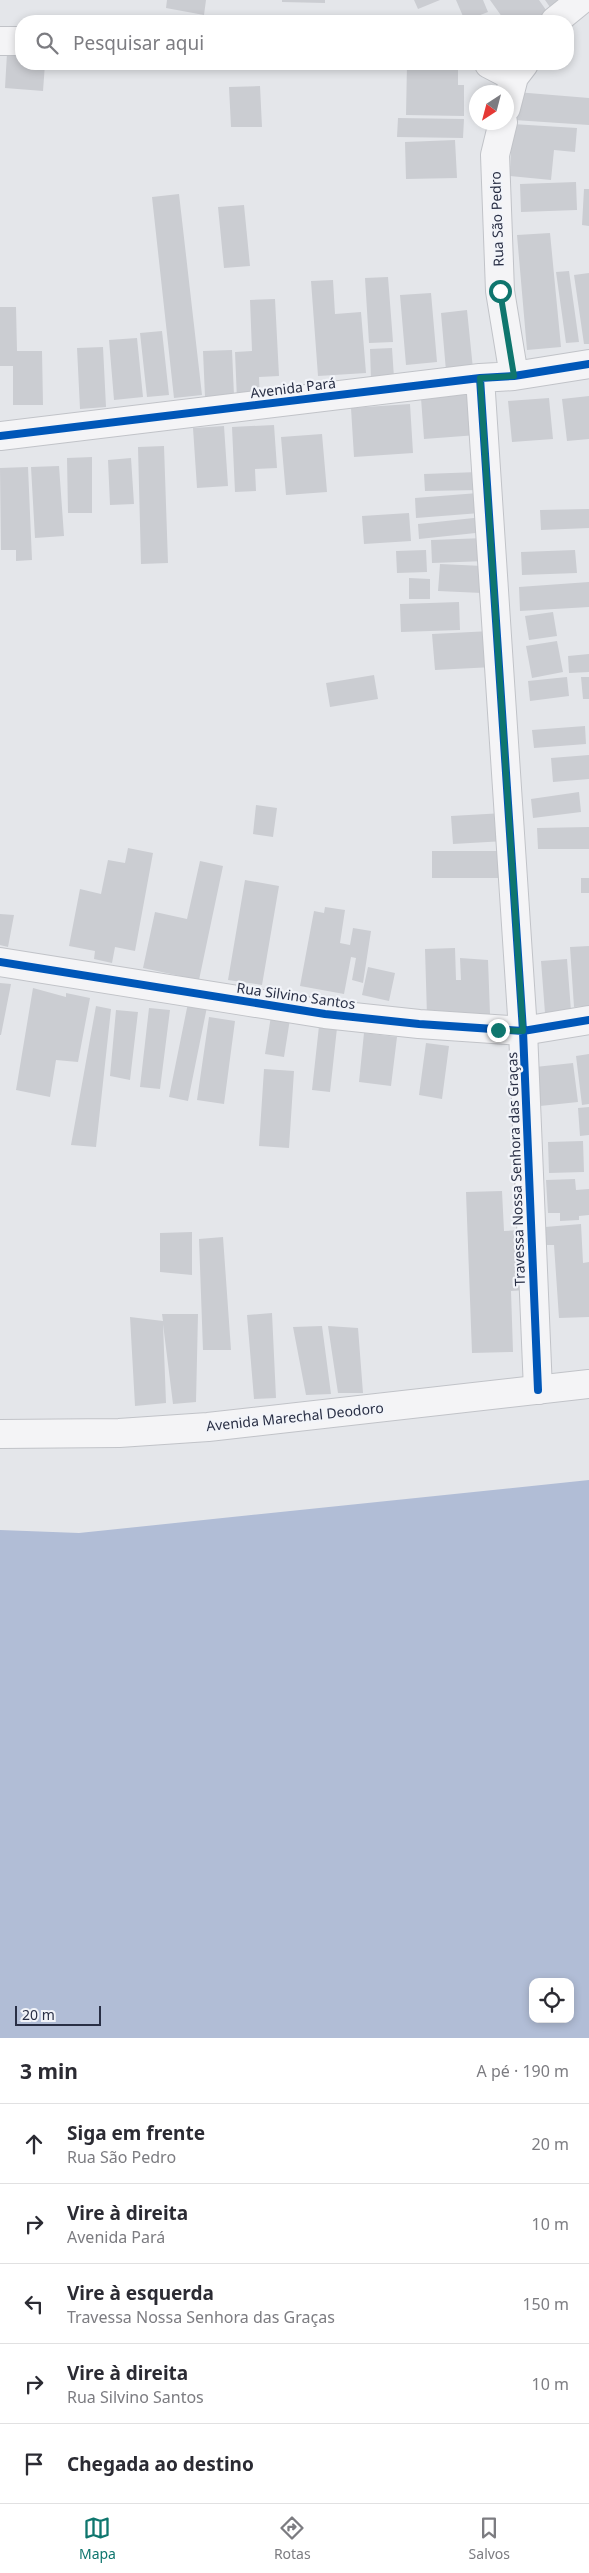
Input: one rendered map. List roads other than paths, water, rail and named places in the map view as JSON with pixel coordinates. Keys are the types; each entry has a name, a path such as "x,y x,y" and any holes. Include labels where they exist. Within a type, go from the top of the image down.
{"street":[{"path":"562,15 580,0"},
{"path":"0,40 15,41"},
{"path":"514,85 519,70"},
{"name":"Rua São Pedro","path":"501,130 495,156 500,291 514,376"},
{"name":"Avenida Pará","path":"0,436 480,378 514,376 589,364"},
{"name":"Travessa Nossa Senhora das Graças","path":"480,378 523,1031 538,1390"},
{"name":"Rua Silvino Santos","path":"0,962 325,1014 457,1028 523,1031 589,1020"},
{"name":"Avenida Marechal Deodoro","path":"0,1434 119,1433 208,1427 589,1384"}],"water":[{"path":"589,1480 589,2038 0,2038 0,1530 79,1533"}]}
